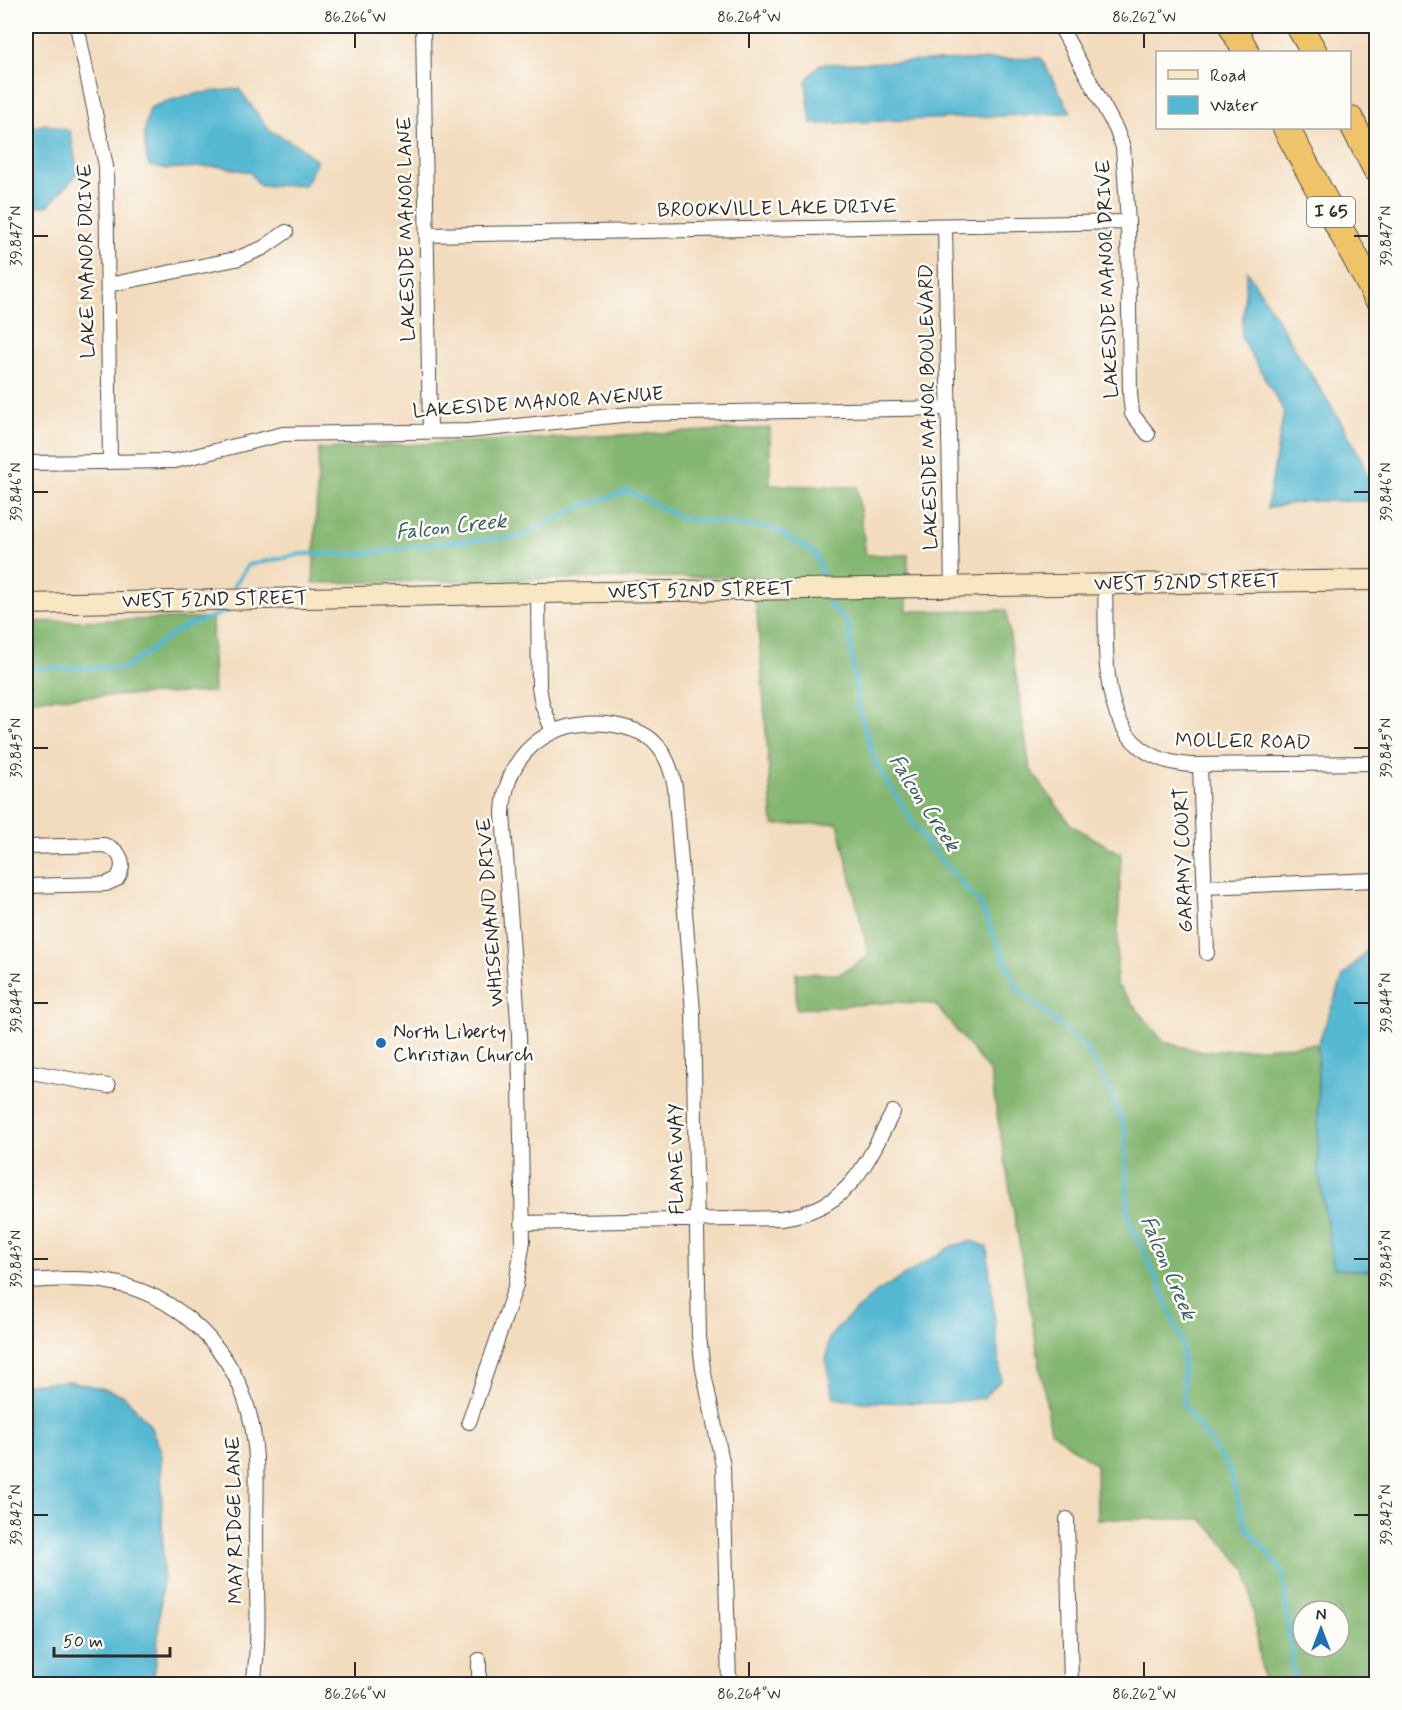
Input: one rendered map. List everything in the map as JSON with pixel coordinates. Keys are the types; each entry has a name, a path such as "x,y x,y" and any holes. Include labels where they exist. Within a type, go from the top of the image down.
{"highway":[{"path":"1232,26 1245,51"},
{"path":"1299,26 1313,51"},
{"path":"1351,121 1377,169"},
{"name":"I 65","path":"1287,129 1377,296"}],"street":[{"name":"LAKE MANOR DRIVE","path":"77,26 106,166 110,462"},
{"name":"LAKESIDE MANOR LANE","path":"423,26 430,431"},
{"name":"LAKESIDE MANOR DRIVE","path":"1060,26 1122,142 1128,222 1130,393 1132,414 1148,434"},
{"name":"BROOKVILLE LAKE DRIVE","path":"427,235 1128,222"},
{"name":"LAKESIDE MANOR BOULEVARD","path":"945,225 952,587"},
{"path":"108,285 236,258 263,248 286,232"},
{"name":"LAKESIDE MANOR AVENUE","path":"26,463 175,461 283,434 469,431 631,414 948,408"},
{"name":"WEST 52ND STREET","path":"26,604 538,593 1377,580"},
{"name":"MOLLER ROAD","path":"1105,585 1111,701 1118,720 1136,744 1152,755 1183,764 1200,765 1377,763"},
{"path":"538,593 539,687 542,704 553,732"},
{"name":"FLAME WAY","path":"553,732 581,724 614,725 627,728 653,741 664,755 675,787 693,1012 701,1354 720,1441 725,1485 729,1684"},
{"name":"WHISENAND DRIVE","path":"469,1422 516,1285 521,1258 519,1035 503,804 507,781 521,757 534,744 553,732"},
{"name":"GARAMY COURT","path":"1200,765 1207,953"},
{"path":"26,847 104,845 116,850 123,865 117,879 106,884 26,886"},
{"path":"1204,886 1377,880"},
{"path":"26,1071 108,1086"},
{"path":"522,1223 782,1218 817,1210 847,1189 860,1174 893,1112"},
{"name":"MAY RIDGE LANE","path":"26,1281 90,1280 125,1286 164,1302 182,1313 203,1331 226,1359 239,1384 249,1412 254,1440 257,1645 253,1684"},
{"path":"1067,1519 1071,1684"},
{"path":"479,1660 479,1684"}],"green space":[{"path":"770,428 770,485 857,487 866,555 908,555 907,611 1006,610 1030,769 1071,825 1121,854 1116,984 1164,1042 1202,1052 1318,1044 1318,1167 1334,1269 1376,1271 1376,1684 1264,1684 1247,1570 1202,1519 1097,1519 1096,1465 1051,1431 990,1072 935,1004 895,1002 796,1009 796,973 840,974 869,956 838,823 773,825 757,613 751,576 313,583 319,449"},
{"path":"212,618 214,692 26,699 26,622"}],"water":[{"path":"1041,58 1071,113 811,124 806,81 820,64"},
{"path":"239,89 269,130 300,147 317,161 305,185 260,186 250,172 219,166 167,169 149,166 145,137 150,108 193,94"},
{"path":"45,124 70,131 78,173 49,205 26,209 26,130"},
{"path":"1247,271 1342,424 1361,458 1376,501 1307,501 1267,508 1284,411 1241,337"},
{"path":"1376,940 1376,1271 1334,1269 1318,1167 1318,1044 1343,977"},
{"path":"973,1241 987,1247 1001,1380 983,1398 944,1403 863,1402 834,1398 826,1363 829,1338 841,1324 877,1292 952,1246"},
{"path":"69,1381 109,1390 124,1396 149,1424 161,1451 163,1571 156,1663 151,1684 26,1684 26,1384"}],"waterway":[{"name":"Falcon Creek","path":"234,586 248,565 302,554 361,554 446,542 520,537 577,508 628,491 681,518 774,529 816,554 823,577"},
{"name":"Falcon Creek","path":"827,602 848,624 858,706 876,764 926,843 980,904 1017,988 1087,1049 1108,1087 1125,1129 1128,1219 1161,1288 1182,1343 1184,1406 1229,1469 1246,1526 1283,1573 1294,1675 1299,1684"},
{"name":"Falcon Creek","path":"26,668 126,668 181,628 228,611"}],"place":[{"name":"North Liberty Christian Church","path":"381,1043"}]}
